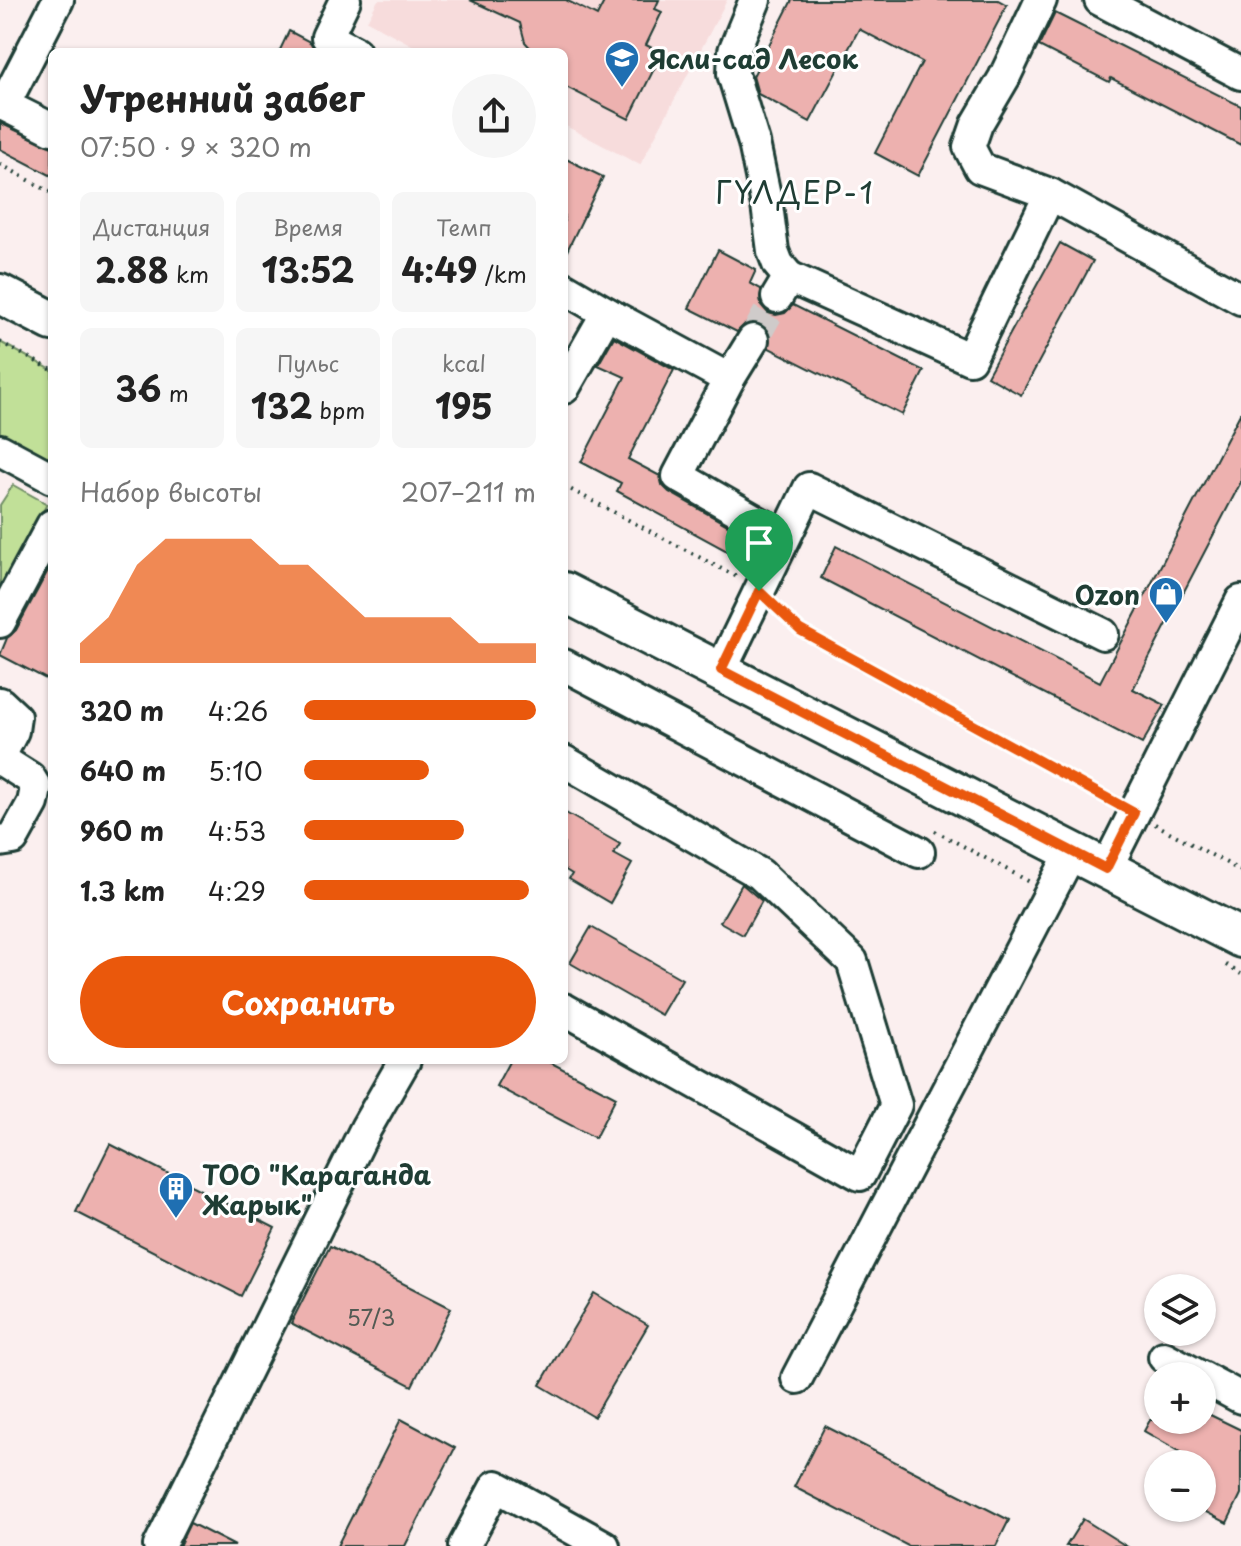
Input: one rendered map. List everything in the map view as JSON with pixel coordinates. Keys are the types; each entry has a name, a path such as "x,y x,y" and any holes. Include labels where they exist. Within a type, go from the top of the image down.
{"main road":[{"path":"0,294 48,319"},
{"path":"568,594 1241,938"}],"street":[{"path":"48,127 4,105 58,0"},
{"path":"345,0 327,37 348,48"},
{"path":"755,0 734,51 733,74 754,143 773,251 783,287 970,359 1050,194"},
{"path":"1041,0 1004,78 977,124 969,147 980,168 1050,194 1241,299"},
{"path":"1100,0 1241,74"},
{"path":"568,290 729,379"},
{"path":"568,381 607,313"},
{"path":"753,340 678,476 784,537"},
{"path":"0,450 48,476"},
{"path":"721,670 809,488 1103,634"},
{"path":"0,622 48,532"},
{"path":"1106,869 1234,633 1241,601"},
{"path":"568,667 919,852"},
{"path":"0,703 15,717 13,731 0,758 30,778 36,788 33,803 13,839 0,841"},
{"path":"568,774 760,874 852,961 896,1105 860,1175 568,1011"},
{"path":"797,1378 1072,851"},
{"path":"159,1546 366,1128 403,1064"},
{"path":"1164,1357 1173,1362"},
{"path":"1216,1385 1241,1398"},
{"path":"464,1546 496,1486 604,1546"}],"path":[{"path":"0,164 48,191"},
{"path":"0,342 48,368"},
{"path":"568,488 759,591 800,630 1241,871"}],"shaded area":[{"name":"Ясли-сад Лесок","path":"378,0 727,0 640,165 568,127 568,48 418,48 367,21"}],"green space":[{"path":"0,342 48,368 48,460 0,440"},
{"path":"13,485 47,504 0,592 0,505"}],"building":[{"path":"470,0 566,0 597,16 605,0 659,0 655,9 662,12 646,45 662,53 629,119 568,88 568,48 530,48 525,42 520,23"},
{"path":"792,0 998,0 1007,5 918,176 875,153 922,62 859,29 810,122 758,94 753,76"},
{"path":"1055,13 1241,106 1241,145 1111,78 1109,82 1039,46"},
{"path":"289,31 310,42 314,48 281,48"},
{"path":"0,123 48,145 48,174 0,149"},
{"path":"568,160 603,177 568,249"},
{"path":"1060,243 1093,261 1021,395 987,376"},
{"path":"718,250 756,270 750,283 761,289 761,305 768,313 785,313 793,305 924,371 902,415 769,348 769,332 762,324 745,324 737,332 689,308"},
{"path":"614,337 674,370 628,459 660,476 662,485 669,492 761,544 749,563 617,491 621,483 581,462 625,377 598,365"},
{"path":"1241,412 1241,482 1133,689 1165,705 1142,744 821,578 836,546 1100,682"},
{"path":"48,570 48,680 0,655 7,638 16,630"},
{"path":"568,814 620,844 614,854 632,864 610,903 569,879 572,874 568,872"},
{"path":"742,884 762,901 743,935 720,922"},
{"path":"591,927 682,979 661,1015 570,963"},
{"path":"508,1064 554,1064 616,1097 595,1138 496,1086"},
{"name":"ТОО \"Караганда Жарык\"","path":"110,1144 275,1228 241,1296 76,1212"},
{"name":"ТОО \"Караганда Жарык\"","path":"330,1246 451,1308 412,1386 291,1323"},
{"path":"594,1293 648,1325 594,1417 540,1385"},
{"path":"1216,1418 1241,1430 1241,1494 1227,1523 1216,1517 1216,1450 1177,1450 1149,1434 1216,1434"},
{"path":"401,1419 455,1448 405,1546 337,1546"},
{"path":"825,1426 1009,1520 996,1546 908,1546 794,1487"},
{"path":"1083,1519 1126,1546 1066,1546"},
{"path":"190,1523 235,1546 179,1546"}],"tunnel":[{"path":"753,340 777,297"}],"place":[{"name":"Ясли-сад Лесок","path":"622,89"},
{"name":"Ozon","path":"1166,625"},
{"name":"ТОО \"Караганда Жарык\"","path":"176,1220"}],"district":[{"name":"ГҮЛДЕР-1","path":"795,191"}],"route":[{"path":"759,591 800,630 1134,813 1106,869 721,670 759,591"}]}
